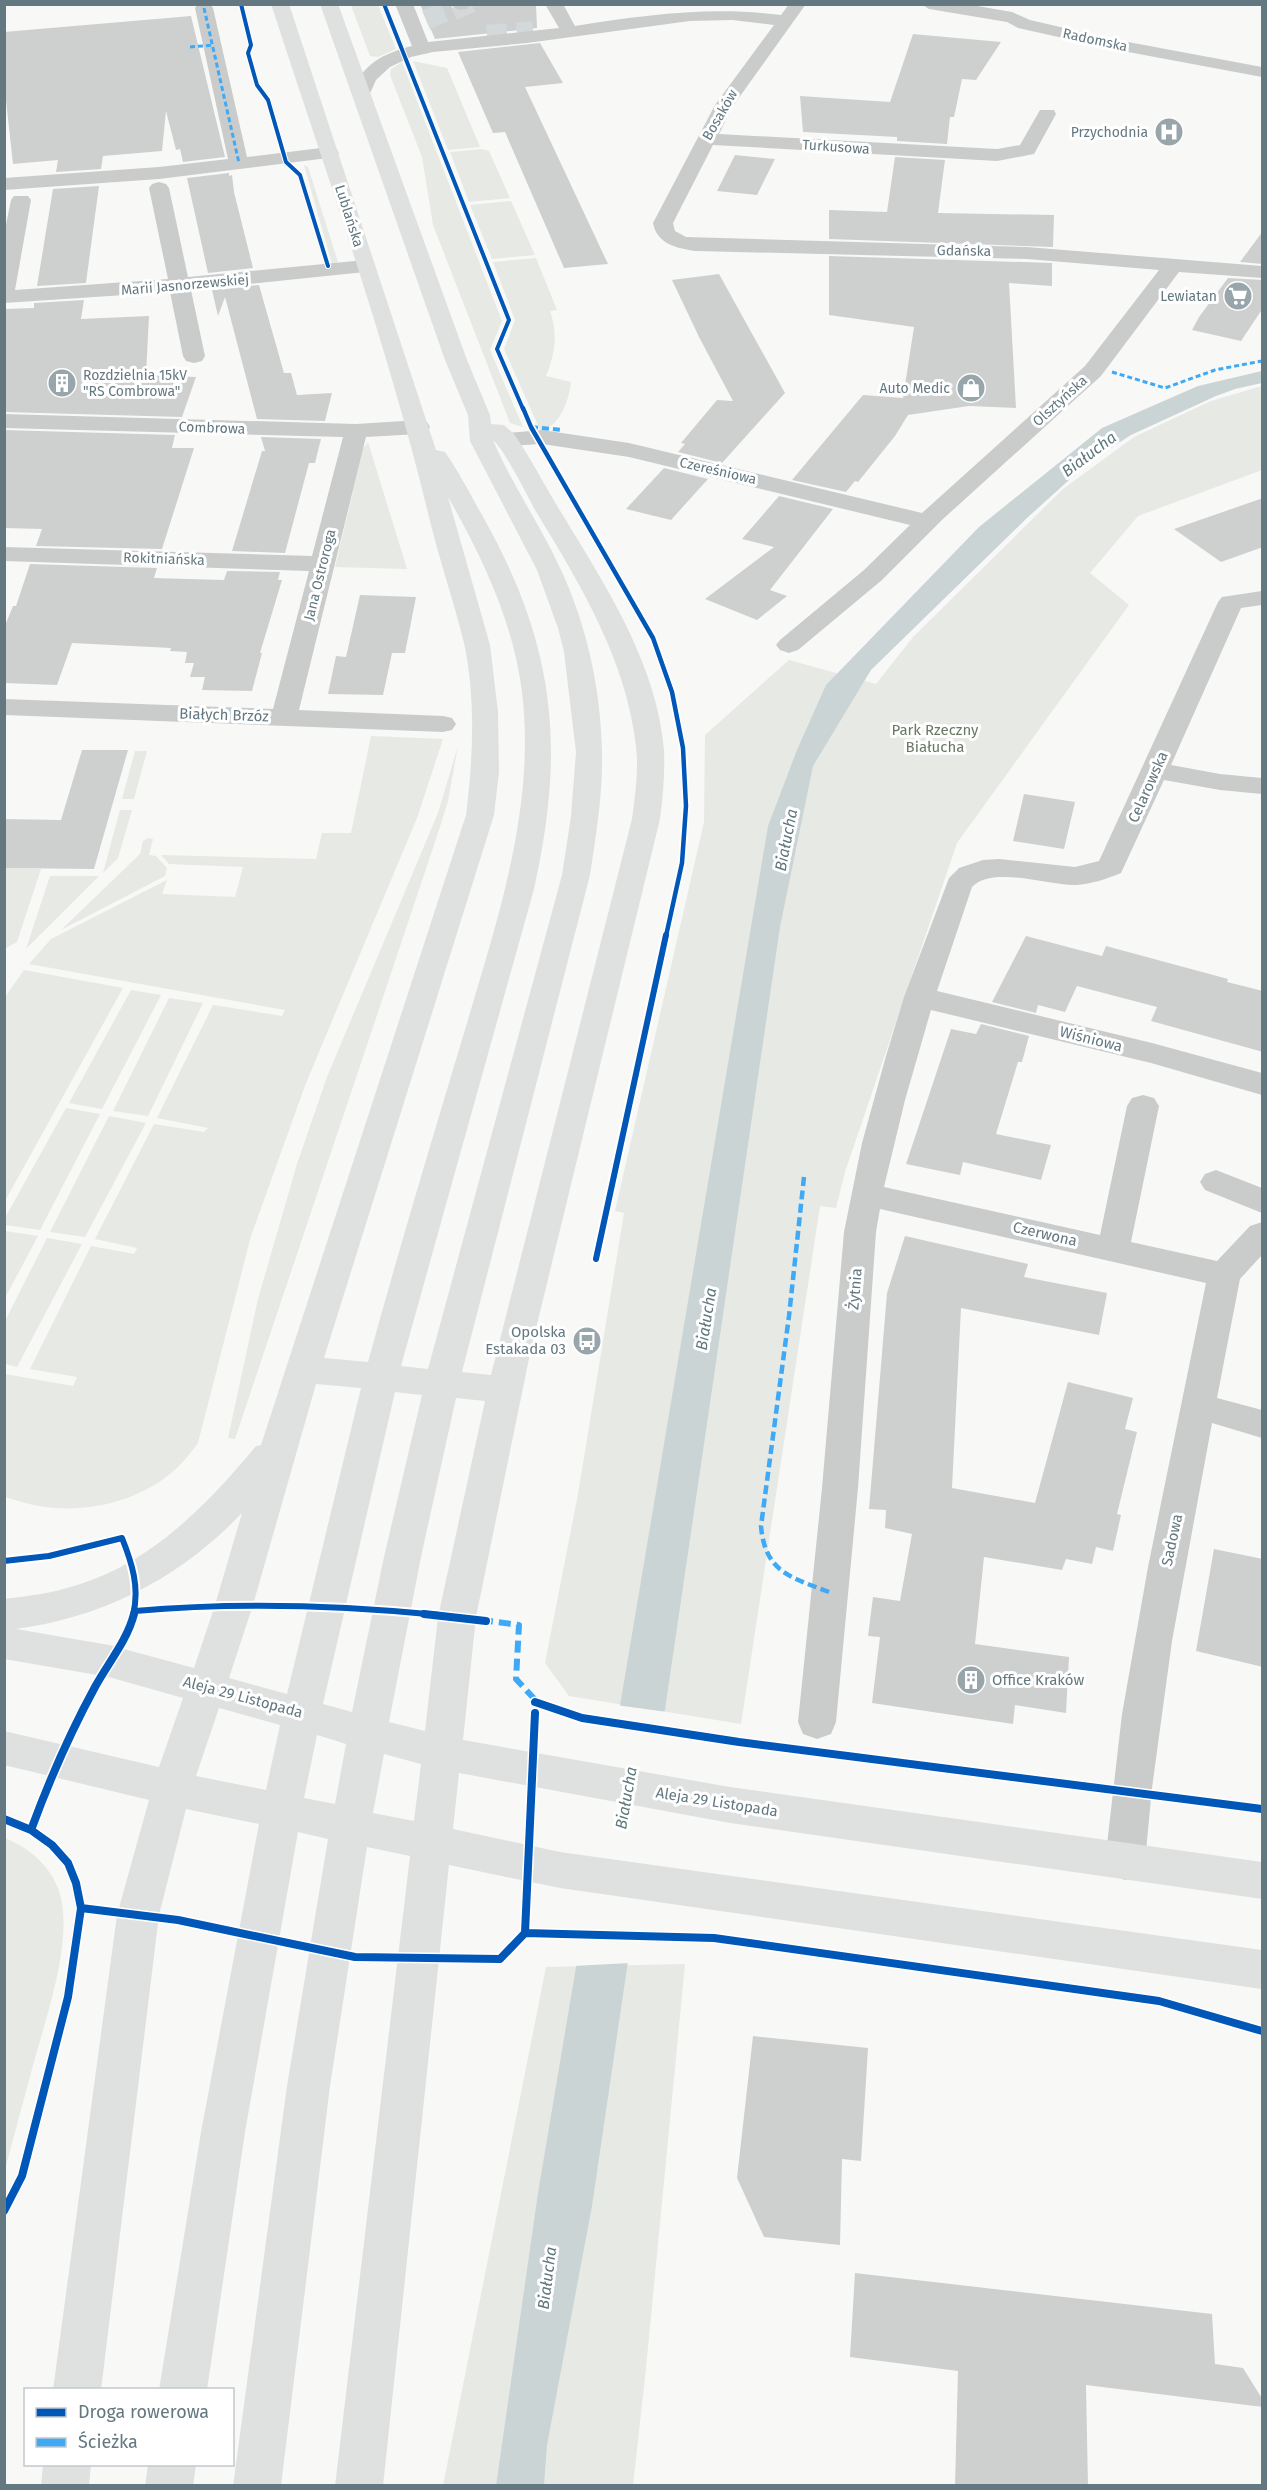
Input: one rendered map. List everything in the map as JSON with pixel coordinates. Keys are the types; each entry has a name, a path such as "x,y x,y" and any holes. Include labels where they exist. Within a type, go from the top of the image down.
{"main road":[{"name":"Lublańska","path":"280,4 419,428"},
{"path":"256,2486 313,2051 377,1685 451,1348 582,844 589,752 583,687 571,628 559,593 482,441 479,415 456,360 329,4"},
{"path":"358,2486 457,1617 505,1390 646,819 650,757 640,697 623,650 602,604 506,439 479,415"},
{"path":"183,2388 238,2041 306,1690 339,1543 395,1322 518,899 536,816 538,716 530,662 517,612 486,540 419,428"},
{"path":"77,2388 132,1944 138,1915 172,1788 208,1687 240,1584 279,1444 480,815 483,794 485,712 477,645 448,546 419,428"},
{"path":"303,1369 505,1390"},
{"path":"4,1615 63,1605 92,1597 134,1578 172,1554 213,1520 244,1489 279,1444"},
{"name":"Aleja 29 Listopada","path":"4,1643 109,1661 441,1753 573,1778 730,1805 1263,1880"},
{"path":"4,1748 172,1788 560,1870 1263,1970"},
{"path":"64,2486 67,2466"},
{"path":"169,2486 172,2466"}],"street":[{"path":"554,4 569,30"},
{"name":"Bosaków","path":"667,235 663,223 706,139 731,95 798,4"},
{"name":"Radomska","path":"929,4 1016,11 1024,24 1112,44 1263,72"},
{"path":"204,8 239,163"},
{"path":"361,94 363,84 370,74 394,57 418,24 478,35 569,30 699,15 735,15 786,21"},
{"path":"533,31 569,30"},
{"path":"190,47 214,45"},
{"name":"Turkusowa","path":"706,139 997,155 1027,150 1047,114"},
{"path":"4,184 153,174 329,153"},
{"path":"159,188 194,356"},
{"path":"4,291 21,200"},
{"name":"Gdańska","path":"667,235 677,242 695,245 1027,253 1263,272"},
{"name":"Olsztyńska","path":"789,645 873,575 1093,371 1174,264"},
{"name":"Marii Jasnorzewskiej","path":"4,297 181,285 365,266"},
{"name":"Combrowa","path":"4,421 356,431 419,428"},
{"name":"Jana Ostroroga","path":"284,718 356,431"},
{"name":"Czereśniowa","path":"506,439 542,436 629,450 928,522"},
{"name":"Rokitniańska","path":"4,554 323,564"},
{"name":"Celarowska","path":"969,874 987,868 1080,877 1098,875 1111,867 1231,602 1263,598"},
{"name":"Białych Brzóz","path":"4,707 443,724"},
{"path":"1155,770 1220,782 1263,786"},
{"name":"Żytnia","path":"817,1722 840,1488 860,1232 866,1194 907,1033 959,884 969,874"},
{"name":"Wiśniowa","path":"919,997 1152,1053 1263,1084"},
{"path":"1113,1250 1143,1106"},
{"path":"1216,1182 1263,1201"},
{"name":"Czerwona","path":"866,1194 1224,1275"},
{"path":"1224,1275 1263,1234"},
{"name":"Sadowa","path":"1125,1862 1141,1715 1155,1620 1224,1275"},
{"path":"1199,1406 1263,1424"}],"green space":[{"path":"351,5 378,5 396,49 378,57 370,56"},
{"path":"413,61 447,68 480,147 448,150"},
{"path":"402,62 502,321 490,350 523,427 510,423 433,225 422,157 390,75 391,69"},
{"path":"482,149 489,151 510,198 469,202 450,152"},
{"path":"304,165 308,167 338,262 332,264"},
{"path":"511,201 535,255 492,259 470,205"},
{"path":"536,258 557,310 550,311 554,327 554,344 552,360 546,376 571,382 566,405 558,419 547,428 540,430 504,349 515,320 493,262"},
{"name":"Park Rzeczny Białucha","path":"1262,386 1262,470 1138,516 1090,573 1129,605 957,843 845,1172 836,1208 820,1206 741,1724 569,1696 545,1663 578,1494 624,1213 615,1211 704,822 705,735 789,660 876,684 913,637 1063,489 1134,437 1211,401"},
{"path":"368,442 407,569 335,567 363,449"},
{"path":"371,736 443,739 417,818 306,1083 251,1236 198,1443 181,1464 164,1478 133,1496 116,1502 80,1508 62,1508 45,1507 5,1497 5,1374 73,1386 77,1377 30,1369 91,1246 134,1254 137,1248 95,1239 154,1124 204,1132 208,1128 157,1118 213,1005 282,1016 285,1010 29,964 51,939 167,880 162,894 235,897 243,867 169,864 161,855 316,859 322,833 351,833"},
{"path":"458,746 448,801 437,836 235,1439 228,1438 258,1299 297,1164 327,1077 438,813"},
{"path":"135,751 147,751 134,799 122,799"},
{"path":"120,810 132,810 118,858 103,873"},
{"path":"148,838 153,839 149,855 156,856 167,868 165,876 61,930 140,854 143,841"},
{"path":"5,868 41,869 17,942 6,948"},
{"path":"50,876 99,876 26,949"},
{"path":"24,970 123,988 5,1201 5,997"},
{"path":"131,990 161,995 102,1109 69,1103"},
{"path":"169,998 203,1003 148,1116 113,1111"},
{"path":"66,1108 100,1114 40,1230 5,1225 5,1218"},
{"path":"109,1116 146,1123 85,1237 50,1232"},
{"path":"4,1231 38,1236 5,1298"},
{"path":"47,1238 82,1244 17,1367 5,1364 5,1321"},
{"path":"5,1838 38,1858 50,1873 59,1891 63,1909 63,1930 58,1974 5,2169"},
{"path":"685,1964 633,2485 443,2486 546,1967"}],"water":[{"name":"Białucha","path":"1262,371 1262,383 1216,396 1131,435 1089,462 1027,518 871,670 813,766 780,927 592,2206 547,2445 544,2485 496,2486 538,2193 768,826 797,750 826,685 979,527 1102,428 1198,386"}],"pier":[{"path":"616,1705 667,1712 630,1963 573,1966"}],"building":[{"path":"420,4 450,4 454,10 460,12 469,10 472,4 536,4 537,28 435,39"},
{"path":"191,16 225,157 183,162 180,149 176,150 166,111 162,151 103,156 101,169 56,172 58,160 13,164 4,83 4,32"},
{"path":"913,34 1001,42 976,80 962,79 954,117 950,117 947,144 897,141 897,137 803,132 800,96 890,102"},
{"path":"540,43 563,83 525,87 608,264 564,268 505,132 493,133 458,52"},
{"path":"735,155 775,159 757,195 717,191"},
{"path":"895,157 945,160 938,213 1054,215 1053,247 829,239 829,210 887,212"},
{"path":"229,173 229,176 232,175 253,268 208,273 187,178"},
{"path":"99,186 86,283 37,286 53,189"},
{"path":"1263,231 1263,264 1240,262"},
{"path":"829,256 1052,263 1052,286 1009,283 1016,408 969,406 908,415 895,436 858,482 855,481 846,492 792,480 863,395 903,398 914,327 829,315"},
{"path":"719,274 785,393 722,463 678,452 685,444 681,443 717,400 733,401 672,280"},
{"path":"1228,278 1263,280 1263,308 1241,341 1192,330"},
{"path":"259,285 284,373 291,373 297,395 332,393 325,421 257,419 225,297 218,316 212,290"},
{"path":"84,300 81,319 149,316 146,375 196,377 182,417 4,412 4,309 34,308 34,303"},
{"path":"4,430 175,435 172,448 194,448 162,549 36,546 42,529 4,528"},
{"path":"261,437 321,439 315,463 309,463 285,553 232,551 262,451 265,451"},
{"path":"664,468 708,479 671,520 626,509"},
{"path":"779,496 833,509 770,590 787,596 757,620 705,599 774,547 742,539"},
{"path":"1263,498 1263,547 1221,562 1174,529"},
{"path":"30,564 157,568 154,578 224,580 227,571 280,572 278,580 282,580 260,653 262,653 252,691 202,690 205,677 190,677 194,663 185,663 187,652 170,651 171,648 72,643 57,685 4,683 4,628 13,606 16,606"},
{"path":"360,595 416,597 405,653 392,653 383,695 328,694 336,656 346,657"},
{"path":"82,750 128,750 94,869 4,868 4,819 61,820"},
{"path":"1024,794 1075,802 1064,849 1013,841"},
{"path":"1026,936 1102,956 1106,946 1228,979 1227,982 1263,991 1263,1052 1151,1021 1157,1007 1077,986 1065,1012 1038,1005 1036,1013 992,1002"},
{"path":"981,1024 1029,1036 1022,1062 1018,1062 996,1134 1051,1145 1041,1180 963,1162 960,1175 906,1164 951,1029 976,1034"},
{"path":"905,1236 1028,1264 1024,1277 1107,1293 1099,1335 961,1308 952,1488 1035,1503 1068,1382 1133,1398 1125,1429 1137,1432 1117,1514 1121,1515 1113,1551 1096,1547 1092,1564 1066,1559 1062,1570 984,1557 975,1644 1069,1657 1066,1713 1015,1705 1013,1724 872,1703 880,1637 868,1636 873,1597 900,1601 912,1534 885,1528 886,1510 869,1509 887,1293"},
{"path":"1214,1549 1263,1559 1263,1667 1196,1651"},
{"path":"753,2036 868,2048 861,2161 842,2159 840,2245 764,2237 737,2178"},
{"path":"855,2273 1212,2314 1215,2364 1243,2368 1263,2400 1263,2407 1086,2385 1088,2486 955,2486 958,2371 850,2357"}],"tunnel":[{"path":"426,20 461,5 467,18"},
{"path":"487,35 533,31"}],"marked path":[{"path":"204,8 239,163"},
{"path":"190,47 214,45"},
{"path":"1112,372 1165,388 1215,370 1262,361"},
{"path":"531,427 563,430"},
{"path":"804,1177 789,1316 761,1526 763,1546 773,1564 790,1576 829,1592"},
{"path":"481,1620 519,1625 516,1679 539,1704"}],"cycle path":[{"path":"241,4 251,45 248,53 257,85 268,100 286,162 300,175 328,266"},
{"path":"384,4 509,320 497,349 531,427 653,638 664,665 679,720 686,777 682,863 596,1259"},
{"path":"4,1561 49,1556 122,1538 131,1563 136,1591 135,1609 128,1629 77,1722 52,1776 31,1830"},
{"path":"135,1611 267,1604 399,1611 486,1621"},
{"path":"535,1702 582,1718 739,1742 1262,1809"},
{"path":"81,1908 178,1920 355,1957 500,1959 525,1933 535,1713"},
{"path":"4,1819 31,1830 52,1845 68,1863 76,1883 81,1908 68,1997 22,2176 4,2211"},
{"path":"525,1933 714,1938 1159,2001 1262,2031"}],"place":[{"name":"Przychodnia","path":"1169,132"},
{"name":"Lewiatan","path":"1238,296"},
{"name":"Rozdzielnia 15kV \"RS Combrowa\"","path":"62,383"},
{"name":"Auto Medic","path":"971,388"},
{"name":"Opolska Estakada 03","path":"587,1341"},
{"name":"Office Kraków","path":"971,1680"}]}
